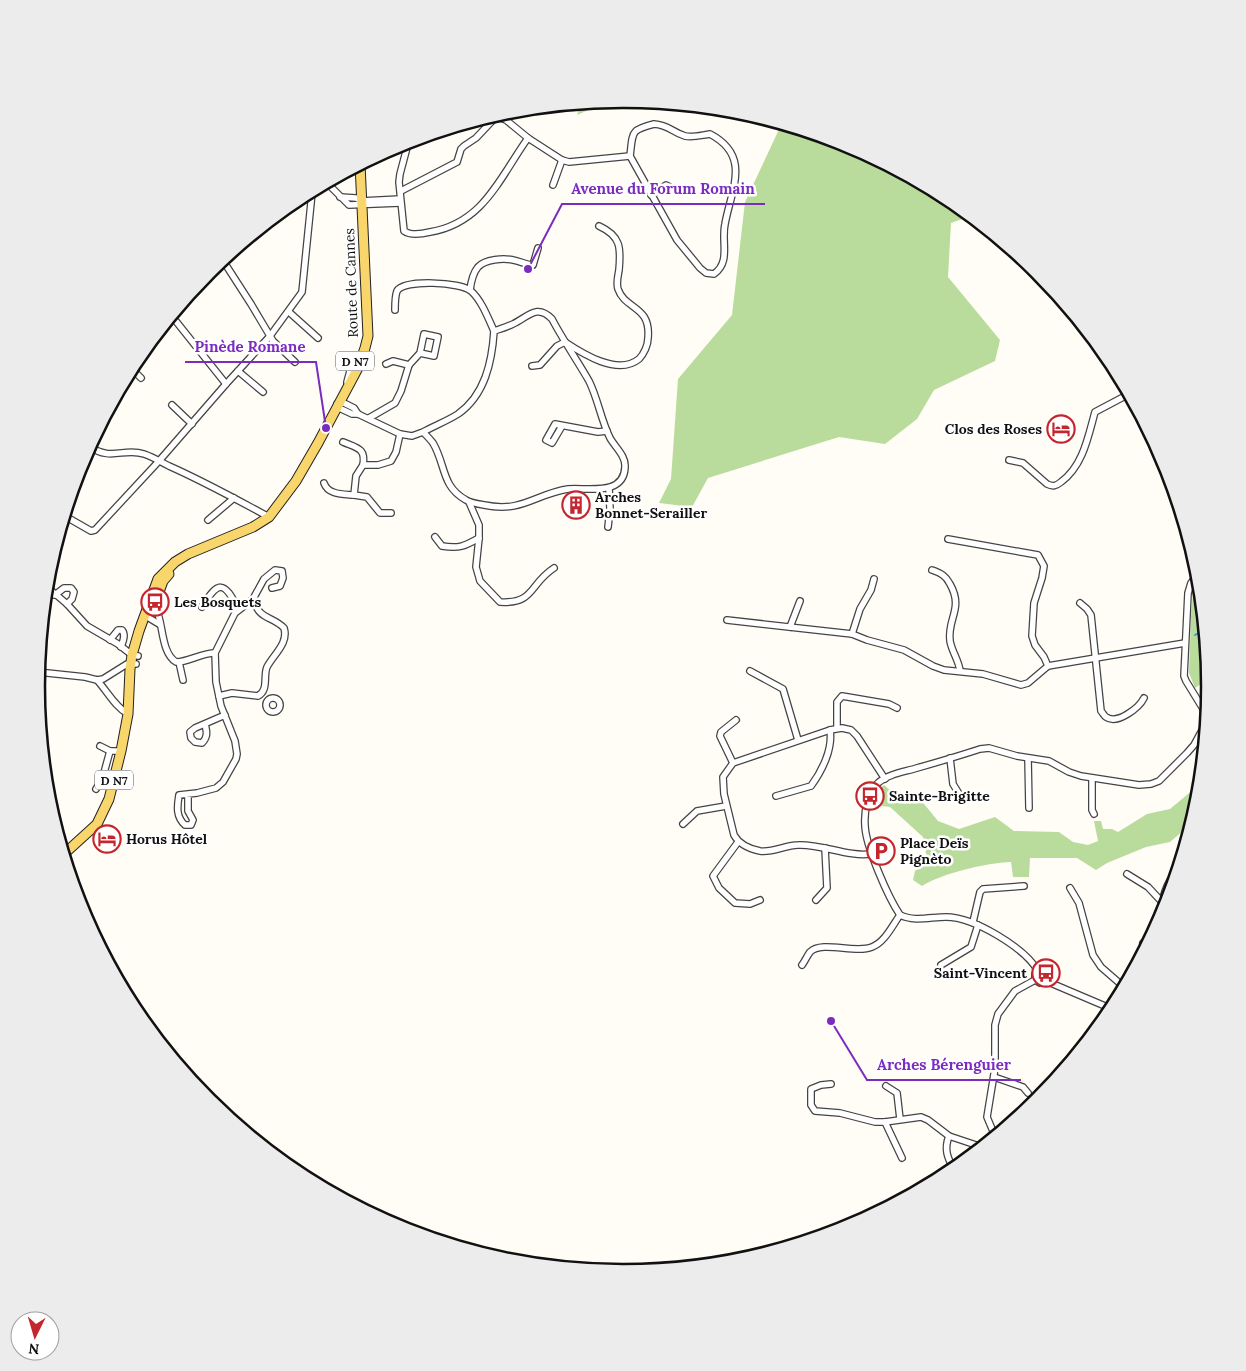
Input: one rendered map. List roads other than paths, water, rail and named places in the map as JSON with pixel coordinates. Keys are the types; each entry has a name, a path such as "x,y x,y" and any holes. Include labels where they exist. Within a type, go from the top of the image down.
{"main road":[{"name":"Route de Cannes","path":"282,499 350,371 363,336 364,314 357,172"},
{"name":"Route de Cannes","path":"69,849 92,830 101,818 109,799 122,751 128,714 133,658 140,626 154,587 165,571 188,554 253,527 269,517 296,481 358,368 366,348 368,336 363,228 359,203"},
{"path":"328,412 338,404"},
{"name":"Route de Cannes","path":"133,658 149,615 169,574 203,548"}],"street":[{"path":"506,120 528,138 562,160 569,162 630,156"},
{"path":"401,191 457,162 461,149 476,138 490,123"},
{"path":"654,124 666,125 684,136 710,134 725,146 734,164 736,178 725,223 723,236 725,261 721,269 714,274 706,272 700,268 677,240 630,156 635,132 638,128 654,124"},
{"path":"407,149 400,174 400,201 404,231 419,234 448,228 473,214 483,203 528,138"},
{"path":"553,185 562,160"},
{"path":"651,195 666,185 672,188"},
{"path":"330,187 339,197 359,203 400,201"},
{"path":"70,519 91,531 95,530 192,424 289,312 302,292 311,199"},
{"path":"565,342 599,362 617,365 629,364 638,359 644,353 648,343 649,325 645,317 618,290 619,246 612,232 599,226"},
{"path":"470,290 474,274 482,264 512,260 529,265 533,264 538,248"},
{"path":"226,266 252,304 273,341 295,362"},
{"path":"350,371 349,379 338,404 352,414 369,418 400,434 412,436 457,415 469,405 480,391 488,370 494,331 486,314 470,290 457,284 443,283 402,287 397,292 395,310"},
{"path":"289,312 318,338"},
{"path":"423,432 432,442 448,484 456,494 469,502 496,508 510,508 567,490 600,490 609,488 624,475 624,459 607,431 589,382 552,319 546,313 534,312 494,331"},
{"path":"176,320 226,384"},
{"path":"532,366 540,365 557,346 565,342"},
{"path":"369,418 396,403 402,391 409,365 420,353"},
{"path":"386,364 392,361 409,365"},
{"path":"238,371 263,392"},
{"path":"136,373 141,378"},
{"path":"1010,460 1023,463 1047,484 1051,486 1057,485 1072,474 1084,449 1095,412 1124,397"},
{"path":"172,405 192,424"},
{"path":"562,426 598,432 607,431"},
{"path":"363,464 378,465 391,461 396,452 400,434"},
{"path":"343,442 363,452 364,455 363,464 356,476 354,495"},
{"path":"95,451 105,454 136,452 144,454 269,517"},
{"path":"324,483 326,488 332,492 368,496 380,513 391,513"},
{"path":"608,527 610,510 609,488"},
{"path":"208,520 234,498"},
{"path":"469,502 479,526 480,538 476,566 480,581 500,602 521,600 531,592 543,575 554,568"},
{"path":"435,537 442,546 455,548 480,538"},
{"path":"948,539 1038,555 1044,566 1034,604 1032,636 1035,645 1048,666"},
{"path":"188,794 188,810 193,820 191,824 185,825 179,820 177,806 179,795 216,788 222,782 236,759 235,741 225,715 216,682 215,652 230,620 238,609 253,599 264,578 275,570 282,571 280,586 272,588"},
{"path":"932,570 941,573 947,578 955,593 957,604 950,632 950,642 960,671"},
{"path":"852,634 860,609 871,590 874,579"},
{"path":"1191,582 1188,593 1186,681 1200,705"},
{"path":"140,626 149,615 154,587"},
{"path":"55,595 64,588 71,588 74,592 72,599 67,604"},
{"path":"202,607 212,591 218,588 225,589 232,597 238,609"},
{"path":"45,673 97,680 103,679 133,658 121,647 87,626 67,604 53,593"},
{"path":"219,696 232,693 258,696 262,694 267,667 282,644 286,632 281,625 262,615 253,599"},
{"path":"790,626 800,601"},
{"path":"1080,603 1091,615 1101,710 1106,717 1112,719 1120,718 1140,705 1144,698"},
{"path":"149,615 159,624 172,660 179,662 209,652 215,652"},
{"path":"727,620 852,634 904,650 944,670 983,674 1020,685 1028,683 1048,666 1186,643"},
{"path":"110,640 118,630 122,630 124,638 121,647"},
{"path":"179,662 183,680"},
{"path":"750,671 783,689 798,740"},
{"path":"97,680 122,712 128,714"},
{"path":"262,694 268,700"},
{"path":"837,728 837,702 842,696 889,704 897,708"},
{"path":"205,724 225,715"},
{"path":"732,763 720,732 736,720"},
{"path":"872,854 855,854 798,845 767,852 759,851 738,842 734,836 726,806 722,777 732,763 837,728 851,730 857,736 885,779"},
{"path":"776,796 811,786 822,770 831,736 830,730"},
{"path":"1046,981 1046,973 1038,971 1028,956 975,923 960,918 913,919 900,915 872,854 865,826 866,810 871,791 885,779 950,758 989,748 1028,758 1049,761 1069,772 1092,778 1151,784 1159,781 1194,745 1199,737"},
{"path":"100,746 110,751 122,751"},
{"path":"96,789 102,780 110,751"},
{"path":"950,758 953,784 961,797"},
{"path":"1028,758 1029,808"},
{"path":"1092,778 1092,810 1094,814"},
{"path":"684,824 697,811 705,808 726,806"},
{"path":"738,842 713,876 719,888 735,903 750,904 760,900"},
{"path":"816,900 828,888 825,848"},
{"path":"1127,874 1148,887 1160,900"},
{"path":"942,965 970,948 980,892 983,889 1024,886"},
{"path":"1070,888 1079,903 1093,955 1101,968 1119,983"},
{"path":"802,965 811,951 821,947 860,949 872,947 884,938 900,915"},
{"path":"1035,980 1035,974 1038,971"},
{"path":"1035,980 1040,983 1046,981 1105,1005"},
{"path":"992,1130 987,1118 994,1077 995,1025 998,1014 1014,991 1035,980"},
{"path":"994,1077 1023,1087 1028,1093"},
{"path":"831,1084 811,1089 811,1105 815,1111 840,1113 862,1120 885,1122 921,1117 949,1136 974,1144"},
{"path":"886,1086 897,1093 900,1119"},
{"path":"885,1122 902,1158"},
{"path":"949,1136 946,1152 950,1162"}],"place":[{"name":"Avenue du Forum Romain","path":"528,269"},
{"name":"Pinède Romane","path":"326,428"},
{"name":"Clos des Roses","path":"1061,429"},
{"name":"Arches Bonnet-Serailler","path":"576,505"},
{"name":"Les Bosquets","path":"155,602"},
{"name":"Sainte-Brigitte","path":"870,796"},
{"name":"Horus Hôtel","path":"107,839"},
{"name":"Place Deïs Pignèto","path":"881,851"},
{"name":"Saint-Vincent","path":"1046,973"},
{"name":"Arches Bérenguier","path":"831,1021"}]}
